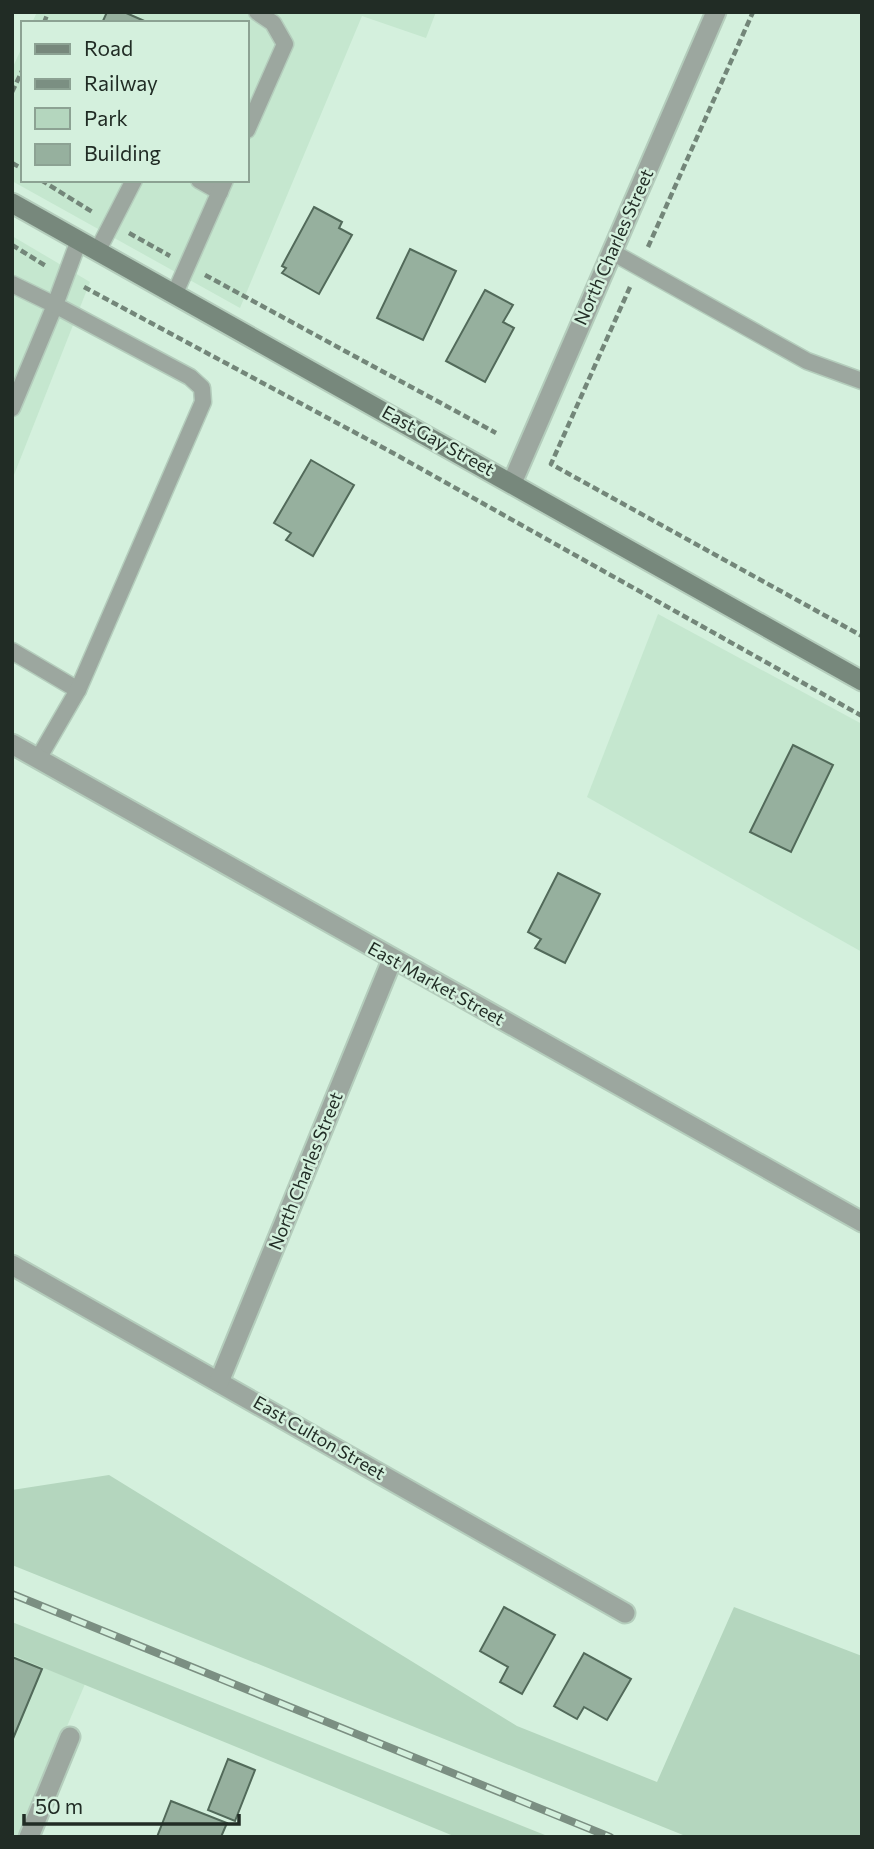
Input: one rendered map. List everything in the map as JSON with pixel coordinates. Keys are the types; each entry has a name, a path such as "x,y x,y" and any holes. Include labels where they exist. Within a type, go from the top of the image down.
{"main road":[{"name":"East Gay Street","path":"12,203 862,681"}],"street":[{"name":"North Charles Street","path":"512,483 716,12"},
{"name":"East Market Street","path":"12,744 862,1222"},
{"name":"North Charles Street","path":"219,1382 392,960"},
{"name":"East Culton Street","path":"12,1265 625,1613"},
{"path":"29,1837 70,1737"}],"lane":[{"path":"248,128 285,44 273,23 257,12"},
{"path":"98,250 133,182"},
{"path":"175,293 222,186"},
{"path":"12,408 79,240"},
{"path":"612,252 807,361 862,381"},
{"path":"12,284 190,377 202,388 203,401 78,690 38,759"},
{"path":"12,651 78,690"}],"path":[{"path":"752,12 551,464 862,636"},
{"path":"12,92 21,73"},
{"path":"44,182 112,224 496,433"},
{"path":"12,245 393,453 862,716"}],"shaded area":[{"path":"37,12 436,12 426,38 362,16 240,308 12,181 12,69 21,49 21,182 248,182 248,21 33,21"},
{"path":"12,236 90,282 12,480"},
{"path":"658,614 862,724 862,952 587,797"},
{"path":"12,1655 85,1684 20,1837 12,1837"}],"green space":[{"path":"109,1475 517,1726 657,1782 734,1607 862,1656 862,1837 688,1837 12,1565 12,1490"},
{"path":"12,1622 550,1837 456,1837 12,1655"}],"building":[{"path":"107,12 124,12 144,21 103,21"},
{"path":"314,207 342,222 339,228 352,235 319,294 282,273 286,268 282,266"},
{"path":"410,249 456,271 423,340 377,318"},
{"path":"485,290 513,305 503,322 514,328 485,382 446,361"},
{"path":"311,460 354,485 313,556 286,540 291,533 274,523"},
{"path":"793,745 833,765 791,852 750,832"},
{"path":"558,873 600,894 565,963 535,948 541,939 528,932"},
{"path":"504,1607 555,1635 522,1694 500,1682 508,1667 480,1651"},
{"path":"584,1653 631,1679 607,1720 584,1707 577,1719 554,1706"},
{"path":"12,1657 42,1669 12,1741"},
{"path":"228,1759 255,1770 235,1821 208,1810"},
{"path":"171,1801 227,1823 221,1837 157,1837"}],"railway":[{"path":"12,1594 610,1837"}]}
